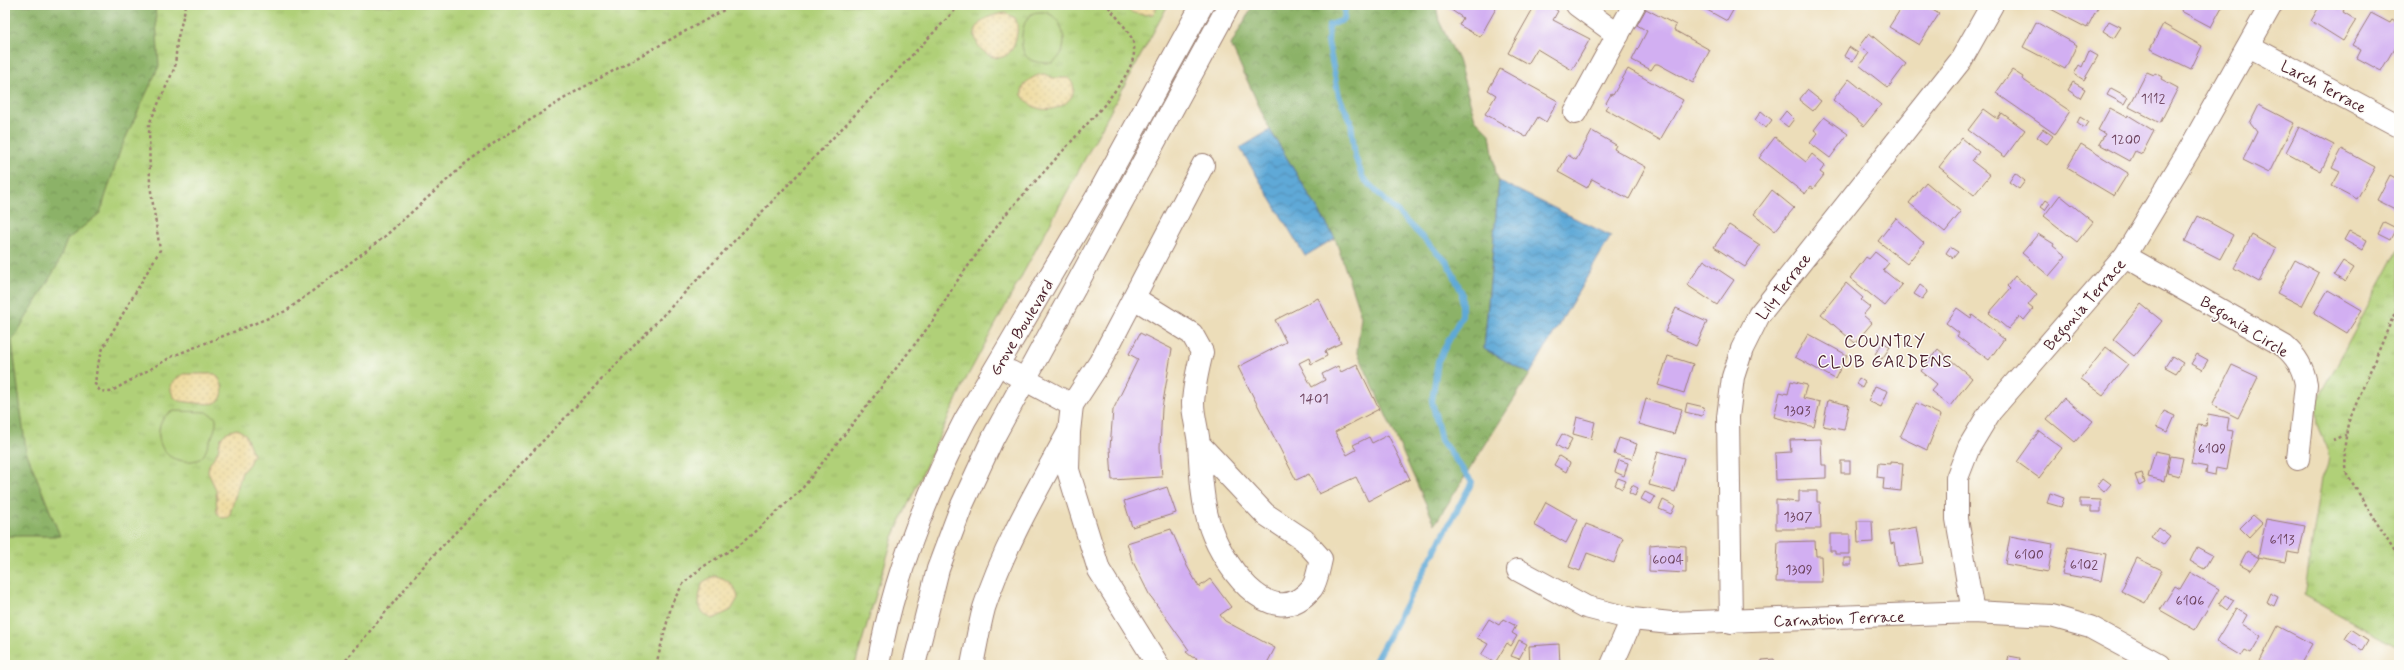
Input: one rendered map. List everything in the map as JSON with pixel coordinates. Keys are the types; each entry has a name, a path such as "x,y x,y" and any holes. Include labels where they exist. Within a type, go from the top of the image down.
{"street":[{"name":"Grove Boulevard","path":"878,665 902,572 932,490 965,420 1099,193 1202,5"},
{"name":"Grove Boulevard","path":"914,665 938,569 956,520 992,438 1229,5"},
{"path":"1577,5 1618,35"},
{"path":"1575,113 1634,5"},
{"name":"Lily Terrace","path":"1731,622 1728,417 1733,377 1742,350 1759,315 1961,60 1992,5"},
{"name":"Begonia Terrace","path":"1973,612 1957,512 1957,478 1969,447 1990,412 2125,256 2249,46 2270,5"},
{"name":"Larch Terrace","path":"2249,46 2399,126"},
{"path":"1158,665 1099,570 1068,470 1069,432 1072,405 1100,362 1204,165"},
{"name":"Begonia Circle","path":"2125,256 2284,346 2292,353 2304,372 2306,384 2298,459"},
{"path":"1134,298 1192,334 1202,352 1197,372 1193,404 1199,444 1200,481 1208,520 1221,553 1246,586 1274,605 1292,604 1313,587 1322,559 1304,540 1265,514 1199,444"},
{"path":"998,365 1072,405"},
{"path":"972,665 984,608 1009,548 1036,492 1069,432"},
{"name":"Carnation Terrace","path":"1518,570 1586,607 1632,619 1671,623 1973,612 2051,616 2090,626 2160,665"},
{"path":"1612,665 1632,619"}],"path":[{"path":"186,5 177,41 175,67 149,124 150,185 160,250 102,348 97,367 95,384 100,392 110,392 174,356 286,311 383,238 467,162 500,139 573,93 733,5"},
{"path":"342,665 428,562 960,5"},
{"path":"656,665 672,603 684,584 702,568 742,543 801,490 933,321 960,278 1006,214 1106,103 1130,67 1134,52 1132,38 1107,5"},
{"path":"2399,303 2365,379 2348,423 2344,451 2347,474 2399,559"},
{"path":"2333,440 2346,435"}],"green space":[{"path":"5,5 1168,5 966,379 893,537 855,665 5,665"},
{"path":"5,5 155,5 159,66 121,148 100,213 67,240 57,266 12,341 26,451 60,536 5,536"},
{"path":"1253,5 1436,5 1439,21 1458,60 1475,119 1490,134 1496,174 1499,181 1484,349 1530,374 1435,524 1357,351 1361,316 1335,238 1270,130 1231,45"},
{"path":"1044,12 1057,20 1063,35 1064,43 1062,51 1058,58 1052,63 1030,60 1025,54 1022,44 1026,20 1034,13"},
{"path":"2399,248 2399,648 2304,595 2322,478 2326,470 2329,457 2317,425 2316,414 2318,400"},
{"path":"174,411 207,412 216,418 215,429 205,452 198,460 184,461 175,459 168,455 160,444 160,424 168,414"}],"sand":[{"path":"1125,5 1156,5 1156,11 1153,14 1137,14 1129,11"},
{"path":"1006,13 1015,18 1017,28 1016,38 1014,45 1006,55 997,58 987,54 979,47 975,37 977,27 987,18"},
{"path":"1044,74 1053,78 1068,78 1073,86 1073,93 1061,106 1051,109 1041,109 1031,105 1022,95 1022,91 1029,80"},
{"path":"184,374 215,374 222,385 222,393 219,401 212,404 177,400 171,389 172,385 176,379"},
{"path":"237,429 245,434 253,454 249,464 242,472 229,517 222,518 217,513 216,490 208,472 209,465 218,451 221,438 227,432"},
{"path":"714,576 723,578 730,583 733,586 738,598 731,610 713,619 703,612 699,604 699,598 703,582"}],"water":[{"path":"1270,130 1335,238 1305,256 1240,148"},
{"path":"1499,181 1611,236 1530,374 1484,349"}],"building":[{"path":"1444,5 1498,5 1480,37 1459,25 1463,18"},
{"path":"1535,5 1548,5 1558,11 1553,20 1590,39 1572,70 1537,49 1528,64 1508,53"},
{"path":"1698,5 1736,5 1727,21"},
{"path":"1903,5 1925,5 1939,14 1919,45 1889,27"},
{"path":"2048,5 2099,5 2087,28 2047,7"},
{"path":"2184,5 2223,5 2211,27 2181,11"},
{"path":"2320,5 2331,5 2337,9 2338,6 2344,10 2343,12 2356,20 2343,41 2311,21"},
{"path":"1646,9 1676,25 1674,30 1710,50 1693,83 1658,64 1655,64 1651,70 1632,60 1647,31 1637,25"},
{"path":"2371,13 2390,23 2392,20 2399,24 2399,40 2381,71 2357,58 2361,50 2352,45"},
{"path":"2109,21 2121,27 2114,38 2103,31"},
{"path":"2036,22 2077,45 2065,69 2023,47"},
{"path":"2163,24 2202,46 2191,69 2150,49"},
{"path":"1869,33 1906,64 1888,88 1859,65 1869,53 1859,46"},
{"path":"1849,47 1858,53 1853,61 1844,56"},
{"path":"2089,51 2098,56 2084,80 2074,74 2079,65 2082,67"},
{"path":"1500,69 1558,101 1546,122 1538,117 1526,137 1485,114 1496,95 1488,90"},
{"path":"1628,69 1683,100 1660,140 1605,109 1608,105 1606,103 1611,94 1613,95"},
{"path":"2012,70 2023,77 2022,79 2070,111 2055,134 1996,93"},
{"path":"2147,72 2154,75 2155,73 2162,77 2161,79 2178,88 2160,123 2129,107"},
{"path":"1849,79 1881,105 1864,126 1833,100"},
{"path":"2073,82 2085,89 2080,98 2068,90"},
{"path":"2111,88 2128,97 2124,104 2107,95"},
{"path":"1807,90 1821,101 1813,111 1799,100"},
{"path":"2259,105 2294,123 2269,173 2243,160 2257,132 2250,123"},
{"path":"2110,108 2127,117 2128,115 2154,131 2142,154 2135,151 2130,161 2099,144 2105,134 2098,130"},
{"path":"1984,109 1998,119 2002,113 2025,130 2005,157 1968,130"},
{"path":"1761,111 1772,120 1766,128 1755,120"},
{"path":"1786,111 1794,119 1788,127 1779,120"},
{"path":"1824,117 1848,134 1830,158 1810,143 1818,133 1814,130"},
{"path":"2080,117 2088,122 2084,128 2077,123"},
{"path":"2299,127 2334,145 2321,171 2286,152"},
{"path":"2043,129 2053,136 2047,144 2037,137"},
{"path":"1592,131 1616,145 1614,149 1646,167 1629,199 1592,179 1587,188 1558,172 1568,155 1576,160"},
{"path":"1775,137 1806,162 1812,154 1825,165 1820,172 1824,175 1813,189 1810,187 1805,194 1759,158"},
{"path":"1962,138 1979,152 1972,161 1990,175 1974,195 1939,167"},
{"path":"2081,144 2128,173 2114,196 2067,168"},
{"path":"2342,149 2375,167 2357,199 2332,186 2340,172 2332,168"},
{"path":"2015,173 2025,181 2019,189 2009,182"},
{"path":"2390,175 2399,180 2399,211 2377,200"},
{"path":"1926,182 1961,212 1945,232 1909,203"},
{"path":"1772,190 1794,208 1775,231 1754,214"},
{"path":"2060,195 2093,222 2077,242 2044,216"},
{"path":"2046,200 2050,203 2045,210 2041,207"},
{"path":"2198,216 2233,235 2220,259 2185,241"},
{"path":"1896,218 1924,243 1907,264 1878,241"},
{"path":"2384,222 2396,228 2390,240 2378,234"},
{"path":"1729,225 1760,245 1745,267 1714,247"},
{"path":"2349,231 2367,240 2362,250 2344,240"},
{"path":"2038,234 2054,244 2053,246 2066,256 2049,276 2022,253"},
{"path":"2252,235 2276,249 2259,282 2234,268"},
{"path":"1950,247 1958,252 1953,258 1946,253"},
{"path":"1875,252 1889,263 1883,270 1902,285 1885,306 1850,278 1866,257 1869,259"},
{"path":"1704,260 1734,280 1717,305 1687,285"},
{"path":"2295,260 2319,273 2302,306 2277,293"},
{"path":"2343,261 2354,268 2345,282 2334,275"},
{"path":"2015,276 2037,294 2028,305 2033,309 2024,320 2020,316 2008,329 1989,313 2010,289 2007,286"},
{"path":"1846,283 1863,298 1861,300 1870,307 1863,315 1872,323 1855,343 1821,314"},
{"path":"1920,285 1928,291 1922,299 1914,294"},
{"path":"2328,290 2362,310 2347,333 2314,313"},
{"path":"1318,298 1341,343 1325,351 1327,356 1311,364 1309,358 1299,363 1312,387 1325,380 1322,374 1338,366 1341,372 1357,364 1379,409 1335,432 1347,455 1356,450 1353,445 1369,437 1372,443 1388,435 1410,479 1368,501 1356,477 1319,494 1309,474 1296,480 1238,367 1286,342 1275,320"},
{"path":"2141,304 2162,321 2134,356 2113,339"},
{"path":"1676,308 1707,322 1696,346 1665,332"},
{"path":"1957,308 1971,318 1972,315 2004,339 1989,360 1957,336 1959,333 1946,323"},
{"path":"1140,333 1172,349 1162,408 1160,447 1162,477 1112,480 1110,448 1113,410 1138,359 1129,354"},
{"path":"1808,334 1847,355 1835,379 1795,357"},
{"path":"1883,342 1890,347 1882,359 1875,354"},
{"path":"2106,347 2128,364 2103,395 2081,379"},
{"path":"1938,349 1972,378 1950,406 1931,391 1937,384 1921,371"},
{"path":"2197,354 2208,360 2202,370 2191,364"},
{"path":"1668,356 1693,364 1684,393 1658,385"},
{"path":"2172,356 2183,363 2176,373 2165,367"},
{"path":"2232,365 2258,377 2238,418 2212,405"},
{"path":"1859,378 1865,382 1862,388 1856,384"},
{"path":"1791,381 1807,385 1803,398 1820,402 1814,427 1774,417 1780,392 1788,394"},
{"path":"1875,386 1888,391 1881,407 1868,401"},
{"path":"2064,398 2093,421 2075,442 2047,419"},
{"path":"1646,399 1682,409 1674,434 1639,424"},
{"path":"1828,400 1849,405 1844,430 1823,426"},
{"path":"1687,403 1704,407 1702,416 1685,412"},
{"path":"1916,403 1941,415 1927,450 1900,437"},
{"path":"2164,411 2175,416 2168,432 2156,427"},
{"path":"2208,414 2229,418 2227,430 2233,431 2226,470 2216,468 2215,475 2206,473 2207,467 2191,464 2198,425 2206,426"},
{"path":"1577,417 1595,422 1591,439 1573,434"},
{"path":"2039,431 2062,448 2039,478 2017,462"},
{"path":"1562,434 1572,439 1566,451 1556,445"},
{"path":"1619,438 1637,444 1632,459 1614,454"},
{"path":"1821,439 1822,465 1826,465 1826,478 1776,480 1775,453 1791,452 1790,440"},
{"path":"1658,451 1684,458 1675,492 1649,485"},
{"path":"2155,451 2170,454 2164,481 2148,477"},
{"path":"1559,456 1570,463 1566,472 1554,465"},
{"path":"2171,456 2183,458 2179,476 2167,473"},
{"path":"1619,460 1628,463 1624,476 1615,472"},
{"path":"1841,461 1850,461 1850,473 1841,473"},
{"path":"1890,462 1903,463 1901,491 1883,489 1884,478 1877,477 1878,463 1890,464"},
{"path":"2142,473 2145,483 2139,486 2135,475"},
{"path":"1618,478 1626,481 1622,489 1615,485"},
{"path":"2103,478 2111,484 2104,492 2097,486"},
{"path":"1632,485 1638,488 1635,496 1629,493"},
{"path":"1167,487 1176,513 1132,527 1124,501"},
{"path":"1799,491 1817,491 1817,502 1820,502 1821,529 1776,529 1776,500 1799,502"},
{"path":"1645,492 1655,497 1651,504 1641,499"},
{"path":"2050,493 2064,498 2061,507 2047,503"},
{"path":"2080,499 2101,500 2101,512 2091,512 2091,507 2080,507"},
{"path":"1663,500 1675,506 1671,514 1659,509"},
{"path":"1546,502 1578,520 1566,543 1534,525"},
{"path":"2253,515 2262,523 2249,537 2240,528"},
{"path":"2266,519 2305,526 2299,554 2287,552 2285,562 2258,557"},
{"path":"1857,521 1872,521 1873,542 1858,543"},
{"path":"1586,524 1623,538 1614,563 1587,553 1580,571 1569,567"},
{"path":"1917,527 1923,563 1897,566 1894,543 1891,544 1889,532"},
{"path":"2158,527 2170,536 2163,545 2151,537"},
{"path":"1171,529 1187,566 1199,587 1210,579 1231,607 1220,615 1225,621 1275,648 1266,665 1209,665 1204,662 1203,665 1195,661 1197,658 1192,657 1186,652 1189,650 1149,594 1132,560 1127,543"},
{"path":"1830,534 1850,534 1850,554 1835,554 1835,551 1830,551"},
{"path":"2010,536 2053,544 2048,572 2005,564"},
{"path":"1815,541 1816,556 1821,556 1822,582 1776,582 1778,542"},
{"path":"1661,544 1686,546 1686,573 1649,571 1650,545"},
{"path":"2068,547 2106,554 2101,581 2062,574"},
{"path":"2197,547 2212,555 2204,569 2190,561"},
{"path":"2247,551 2259,558 2251,570 2240,564"},
{"path":"1844,558 1851,558 1851,565 1844,565"},
{"path":"2137,558 2162,570 2145,603 2121,591"},
{"path":"2190,572 2219,589 2195,630 2160,610 2175,586 2180,589"},
{"path":"2270,593 2278,597 2274,606 2266,602"},
{"path":"2225,595 2234,600 2227,610 2219,604"},
{"path":"2236,608 2247,615 2242,624 2261,636 2251,653 2245,650 2241,656 2216,641"},
{"path":"1489,619 1499,625 1503,619 1516,626 1512,633 1517,636 1511,646 1507,643 1495,663 1481,655 1488,644 1477,638"},
{"path":"2278,626 2312,644 2300,665 2291,662 2289,665 2268,665 2260,661"},
{"path":"2351,629 2368,640 2362,650 2345,639"},
{"path":"1519,640 1527,644 1519,659 1511,656"},
{"path":"1559,644 1560,665 1530,665 1529,646"},
{"path":"2009,656 2020,658 2019,665 2007,665"},
{"path":"1774,659 1775,665 1762,665 1762,660"},
{"path":"1857,661 1871,661 1871,665 1857,665"}],"waterway":[{"path":"1345,5 1344,20 1329,25 1328,42 1339,96 1351,122 1355,156 1363,178 1448,263 1462,293 1462,315 1438,361 1432,401 1441,440 1472,482 1373,665"}],"district":[{"name":"COUNTRY CLUB GARDENS","path":"1885,351"}]}
